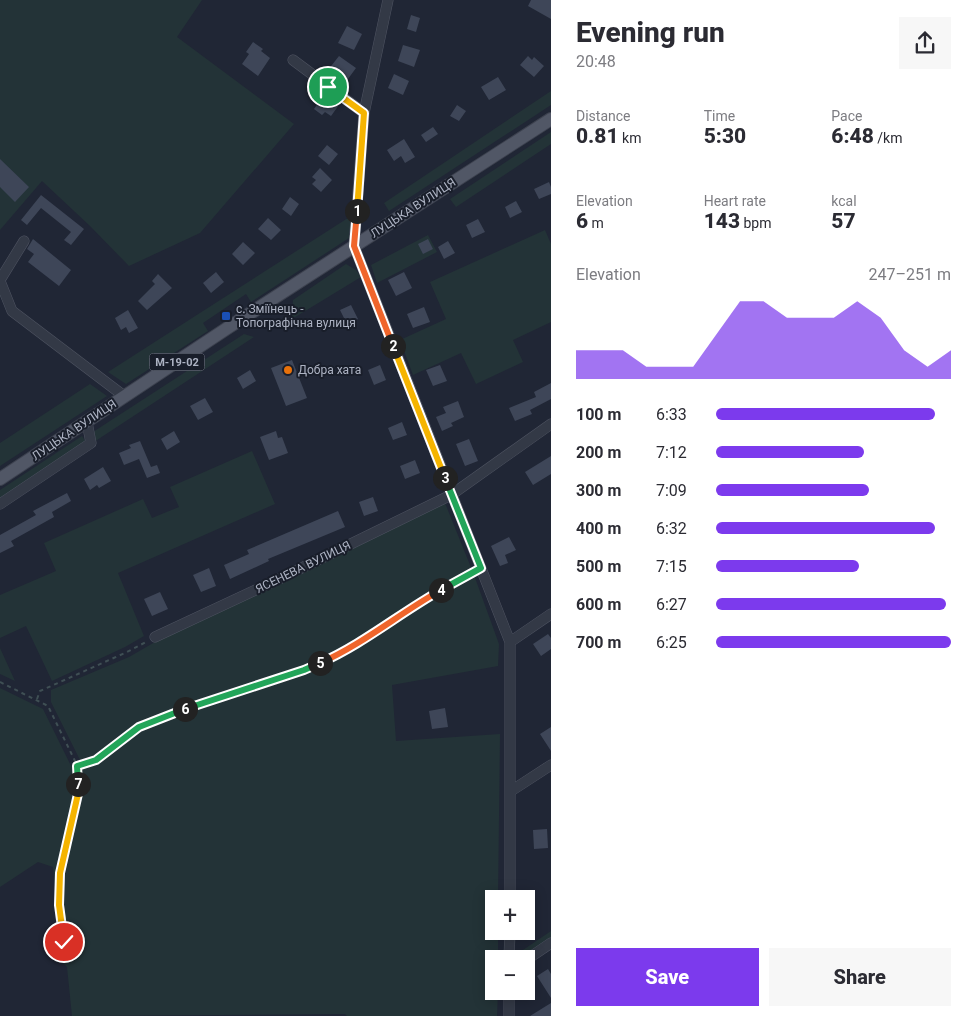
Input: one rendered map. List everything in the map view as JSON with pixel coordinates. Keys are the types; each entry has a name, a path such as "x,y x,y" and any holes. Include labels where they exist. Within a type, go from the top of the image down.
{"main road":[{"name":"ЛУЦЬКА ВУЛИЦЯ","path":"0,479 124,396 551,119"}],"street":[{"path":"388,0 364,113 354,246 510,642 510,890"},
{"path":"293,60 364,113"},
{"path":"24,241 0,280 12,311 124,396"},
{"path":"0,504 91,443 87,422"},
{"name":"ЯСЕНЕВА ВУЛИЦЯ","path":"155,637 451,495 551,424"},
{"path":"510,642 551,614"},
{"path":"511,791 551,765"},
{"path":"535,954 551,943"},
{"path":"509,1000 509,1016"}],"path":[{"path":"77,766 96,760 139,727 304,670 339,654 420,601 481,568"},
{"path":"37,699 40,691 127,652 155,637"},
{"path":"0,682 48,706 77,766 78,794 60,873 59,891 64,942"}],"shaded area":[{"path":"0,0 202,0 177,37 294,124 200,233 129,266 42,181 0,230"},
{"path":"551,91 551,105 389,211 384,203"},
{"path":"551,132 551,144 456,207 450,199"},
{"path":"351,216 349,238 251,302 246,294 203,323 208,331 126,384 108,372"},
{"path":"545,230 551,244 551,322 513,340 523,362 476,384 461,353 413,375 400,340 446,319 430,282"},
{"path":"428,235 437,252 377,283 371,265"},
{"path":"346,264 356,270 361,277 292,319 293,300"},
{"path":"244,334 254,337 94,442 93,432"},
{"path":"90,384 107,396 0,466 0,443"},
{"path":"82,436 86,442 0,499 0,490"},
{"path":"252,451 275,504 118,573 144,636 125,647 52,681 26,626 0,638 0,595 56,571 44,543 143,499 152,518 179,507 170,487"},
{"path":"445,503 472,570 419,599 338,652 303,667 137,724 94,755 80,760 51,702 51,690 129,657 155,642"},
{"path":"474,575 499,644 498,666 392,685 396,741 500,734 498,890 485,890 485,940 498,940 498,950 485,950 485,1000 498,1000 497,1016 347,1016 345,1014 72,1016 67,967 63,963 53,867 38,862 0,887 0,688 43,709 73,770 97,764 140,730 305,673 341,657 422,604"},
{"path":"0,648 15,681 0,674"},
{"path":"551,931 551,939 534,950 523,950"}],"building":[{"path":"531,0 551,0 551,19 528,6"},
{"path":"411,15 420,18 416,32 407,29"},
{"path":"347,26 362,34 354,50 338,43"},
{"path":"253,42 263,49 261,51 270,58 258,76 242,64 249,54 246,52"},
{"path":"403,45 420,50 414,67 398,61"},
{"path":"339,56 356,68 345,83 328,70"},
{"path":"528,56 532,60 534,57 544,66 534,77 520,65"},
{"path":"394,74 409,81 403,95 388,88"},
{"path":"498,77 506,90 489,100 481,87"},
{"path":"324,95 339,105 331,116 325,112 322,115 314,109"},
{"path":"457,105 466,111 459,121 450,116"},
{"path":"433,127 438,134 426,142 421,135"},
{"path":"404,139 415,157 405,163 401,156 394,161 387,150"},
{"path":"327,145 338,154 329,165 318,156"},
{"path":"0,159 29,187 15,202 0,187"},
{"path":"320,168 332,180 321,192 312,184 316,180 312,177"},
{"path":"549,182 551,194 539,199 534,189"},
{"path":"41,195 84,229 71,245 64,240 71,232 41,208 27,225 21,220"},
{"path":"290,197 299,204 291,216 282,209"},
{"path":"516,201 522,212 510,218 505,207"},
{"path":"268,218 281,230 271,240 258,229"},
{"path":"478,219 485,232 472,238 466,225"},
{"path":"33,239 71,270 59,286 28,262 34,254 27,249"},
{"path":"428,239 433,249 423,254 418,244"},
{"path":"448,241 455,253 444,259 438,247"},
{"path":"243,242 255,253 243,265 232,254"},
{"path":"216,272 224,282 211,293 203,283"},
{"path":"404,272 412,288 396,296 388,280"},
{"path":"158,274 172,288 147,310 138,301 155,284 152,281"},
{"path":"351,305 358,319 347,324 340,310"},
{"path":"424,307 430,322 413,328 407,314"},
{"path":"128,310 138,328 129,333 126,327 121,330 115,318"},
{"path":"292,360 307,398 286,406 271,368"},
{"path":"380,365 386,380 374,385 368,370"},
{"path":"440,365 447,381 433,386 426,370"},
{"path":"250,370 256,381 243,389 237,378"},
{"path":"551,383 551,399 530,410 532,414 515,421 509,408 536,397 534,392"},
{"path":"205,398 213,412 198,420 190,406"},
{"path":"458,401 464,417 451,423 453,426 442,431 436,417 446,413 443,407"},
{"path":"402,422 407,435 393,440 388,428"},
{"path":"174,431 180,442 167,450 161,439"},
{"path":"276,431 278,438 282,437 288,453 269,460 260,437"},
{"path":"469,439 478,461 465,466 456,444"},
{"path":"140,441 151,467 157,465 160,473 147,478 139,459 124,465 119,453 131,448 129,445"},
{"path":"551,456 551,474 533,485 525,472"},
{"path":"415,460 420,473 405,479 400,466"},
{"path":"103,467 111,481 99,488 97,485 90,490 84,479"},
{"path":"67,493 71,501 52,512 54,517 11,541 14,546 0,553 0,535 36,515 33,511"},
{"path":"373,497 378,511 364,516 359,502"},
{"path":"338,511 345,527 268,559 269,561 230,579 224,565 249,554 247,550"},
{"path":"509,537 516,550 505,555 508,563 500,566 491,546"},
{"path":"209,568 216,586 201,592 193,575"},
{"path":"160,592 168,609 152,616 144,599"},
{"path":"548,634 551,638 551,649 541,656 533,644"},
{"path":"445,708 448,727 432,729 429,711"},
{"path":"551,727 551,751 540,734"},
{"path":"547,829 548,848 534,849 533,830"},
{"path":"548,969 551,974 551,998 537,976"},
{"path":"551,1003 551,1016 530,1016"}],"place":[{"name":"с. Зміїнець - Топографічна вулиця","path":"226,316"},
{"name":"Добра хата","path":"288,370"}],"route":[{"path":"64,942 59,905 60,873 78,794 77,766 96,760 139,727 304,670 339,654 420,601 481,568 354,246 364,113 328,87"}]}
